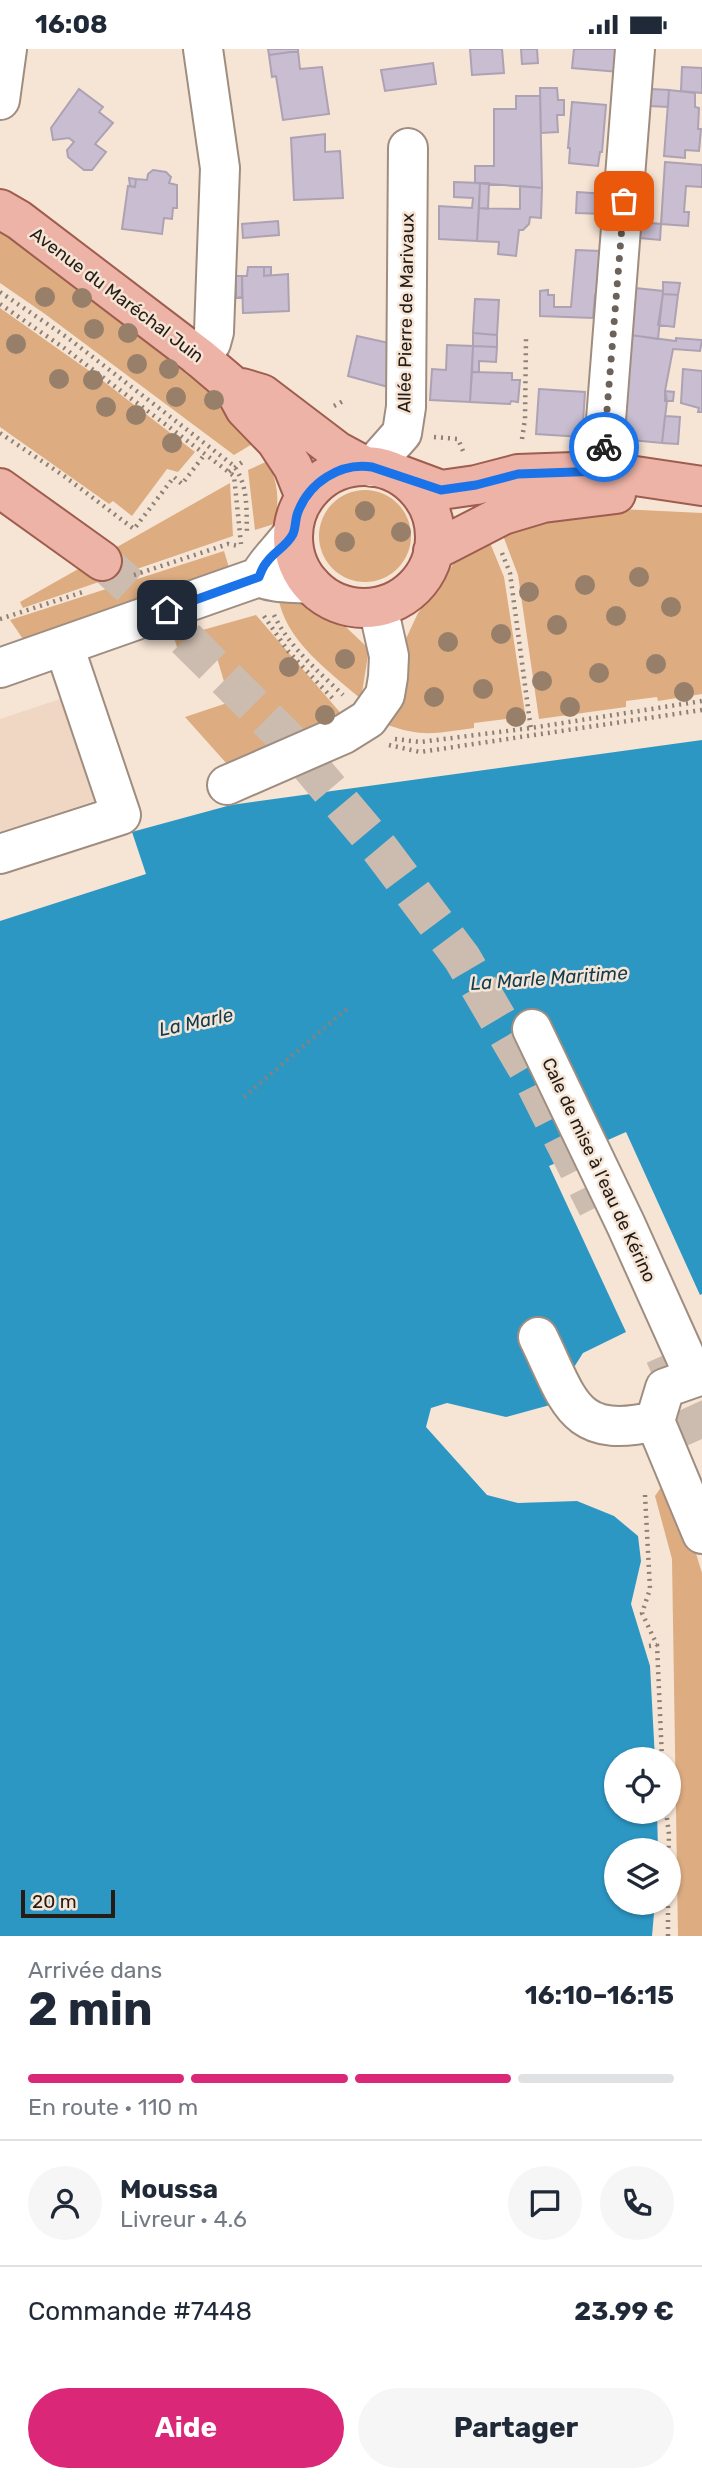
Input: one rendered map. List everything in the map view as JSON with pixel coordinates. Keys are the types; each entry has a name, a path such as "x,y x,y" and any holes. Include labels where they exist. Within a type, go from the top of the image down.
{"main road":[{"name":"Avenue du Maréchal Juin","path":"0,209 19,220 232,385 245,409 276,441 293,467 305,497"},
{"name":"Avenue du Maréchal Juin","path":"232,385 262,394 337,451 376,468 441,490 476,485 518,474 602,471 702,488"},
{"path":"376,468 413,486 427,505 434,527 433,551 420,581 408,593 378,607 359,608 341,604 325,596 311,584 301,569 295,552 293,533 297,514 305,497 328,476 342,469 376,468"},
{"path":"0,488 102,561"},
{"name":"Avenue du Maréchal Juin","path":"433,551 490,521 543,503 616,494 702,488"}],"street":[{"path":"0,100 7,49"},
{"path":"199,357 211,343 214,332 220,168 204,49"},
{"path":"602,471 635,49"},
{"name":"Allée Pierre de Marivaux","path":"376,468 402,433 406,407 408,148"},
{"path":"0,668 255,575 281,550 293,533"},
{"path":"255,575 271,582 311,584"},
{"path":"227,785 344,734 368,719 385,695 388,677 389,656 378,607"},
{"path":"0,854 121,815 64,646"},
{"name":"Cale de mise à l’eau de Kérino","path":"532,1029 665,1312 698,1375"},
{"path":"538,1337 572,1405 582,1417 596,1424 660,1432"},
{"path":"698,1375 665,1388 660,1432 702,1534"}],"path":[{"path":"0,292 68,338 234,466 244,481 255,575 280,627 294,646 348,699"},
{"path":"0,304 64,348 229,471 236,481 238,537 288,651 341,707"},
{"path":"518,474 525,419 526,339"},
{"path":"0,433 64,476 134,529 174,477 182,484 206,454"},
{"path":"432,437 458,439 466,459"},
{"path":"498,543 510,573 532,737"},
{"path":"387,734 394,739 420,742 531,728 702,701"},
{"path":"380,740 399,749 420,752 702,710"},
{"path":"244,1097 349,1007"},
{"path":"645,1495 650,1589 642,1613 657,1645 661,1747"},
{"path":"649,1646 657,1645"},
{"path":"668,1915 668,1936"}],"shaded area":[{"path":"0,231 58,270 228,400 262,438 234,455 0,283"},
{"path":"0,308 98,377 195,452 178,472 167,469 132,516 113,501 109,504 0,427"},
{"path":"268,461 277,492 276,515 274,524 255,530 248,470"},
{"path":"230,483 233,536 23,608 20,602"},
{"path":"365,490 383,493 398,503 408,518 411,536 408,554 398,569 383,579 365,582 347,579 332,569 322,554 319,536 322,518 332,503 347,493"},
{"path":"620,509 702,513 702,694 658,701 657,697 626,701 626,707 539,719 518,575 499,525"},
{"path":"486,533 504,577 526,720 507,723 506,719 474,723 474,728 429,733 385,724 403,645 418,613 460,555"},
{"path":"224,551 230,571 25,642 10,620"},
{"path":"278,596 328,610 369,649 361,699 299,641 282,612"},
{"path":"256,615 344,717 227,764 185,717 230,702 215,651 182,662 174,638"},
{"path":"66,697 103,798 0,832 0,719"},
{"path":"666,1480 690,1534 702,1573 702,1936 678,1936 678,1915 681,1915 681,1838 676,1838 676,1824 681,1824 681,1747 675,1747 672,1559 655,1496"}],"water":[{"path":"702,740 702,1294 700,1295 626,1132 549,1166 626,1332 583,1353 550,1405 506,1417 447,1403 431,1408 426,1427 487,1495 518,1503 577,1501 614,1516 638,1536 641,1561 631,1604 650,1666 654,1747 604,1747 604,1824 657,1824 658,1838 604,1838 604,1915 654,1915 652,1936 0,1936 0,873 128,833 231,805"}],"pier":[{"path":"131,829 146,874 0,921 0,869"}],"building":[{"path":"268,49 298,49 298,51 269,55"},
{"path":"470,49 502,49 504,73 472,75"},
{"path":"521,49 537,49 538,63 522,64"},
{"path":"574,49 620,49 619,72 572,68"},
{"path":"298,51 300,69 322,67 329,114 283,120 276,76 272,77 269,55"},
{"path":"433,63 436,84 385,91 381,70"},
{"path":"682,67 702,68 702,93 681,91"},
{"path":"540,88 557,88 558,100 564,100 564,115 557,115 558,132 541,133"},
{"path":"79,89 103,107 99,112 113,123 95,144 106,152 92,170 84,170 68,157 67,150 74,142 69,138 53,140 51,128"},
{"path":"651,89 669,90 668,107 650,106"},
{"path":"669,90 695,93 695,107 699,108 699,151 685,150 685,158 664,156"},
{"path":"516,96 540,96 542,188 475,183 475,166 494,166 494,109 516,109"},
{"path":"572,102 606,105 602,152 598,166 569,163"},
{"path":"325,134 325,152 340,151 343,198 294,200 291,138"},
{"path":"665,162 702,165 702,187 686,186 684,212 689,212 688,226 661,224"},
{"path":"153,170 166,172 171,177 169,183 177,185 177,208 173,208 172,219 164,218 162,234 122,229 128,186 135,187 136,179 147,180 148,174"},
{"path":"129,178 136,179 135,187 130,186"},
{"path":"454,182 480,183 477,241 439,239 439,206 472,208 473,198 454,197"},
{"path":"480,183 489,183 488,209 479,208"},
{"path":"520,186 542,188 541,218 530,217 529,224 519,230 516,256 498,254 499,242 477,241 479,208 520,209"},
{"path":"577,192 606,194 604,214 576,213"},
{"path":"278,221 279,235 243,238 242,224"},
{"path":"641,222 661,224 660,240 640,238"},
{"path":"576,250 600,251 593,318 540,316 540,291 548,290 548,295 554,295 554,307 571,307"},
{"path":"248,267 264,267 264,276 288,274 289,311 243,313 242,276 247,276"},
{"path":"264,267 271,267 271,275 264,276"},
{"path":"236,276 242,276 242,297 236,298"},
{"path":"663,282 680,283 678,295 663,294"},
{"path":"635,288 663,291 658,339 630,335"},
{"path":"663,294 678,295 674,327 658,325"},
{"path":"475,299 499,300 497,335 473,333"},
{"path":"473,333 497,335 497,347 473,346"},
{"path":"630,335 676,341 676,338 702,340 700,351 673,349 665,391 667,401 662,443 620,439"},
{"path":"357,336 398,345 388,387 348,376"},
{"path":"447,345 473,346 470,402 430,400 432,369 446,370"},
{"path":"473,346 497,347 496,362 479,361 479,372 472,372"},
{"path":"683,369 702,371 702,412 698,412 699,408 681,403"},
{"path":"472,372 512,373 512,380 520,380 518,402 470,402"},
{"path":"539,389 585,392 582,437 536,434"},
{"path":"665,391 674,392 673,401 665,401"},
{"path":"665,416 680,417 678,444 662,443"}],"tunnel":[{"path":"102,561 164,617 288,740 380,849 462,958 529,1072 597,1207"},
{"path":"664,1355 702,1439"}],"way so far":[{"path":"604,447 624,201"}],"route":[{"path":"167,610 259,577 267,561 281,550 293,533 297,514 305,497 316,485 342,469 363,465 441,490 476,485 518,474 602,471 604,447"}],"water label":[{"name":"La Marle Maritime","path":"549,978"},
{"name":"La Marle","path":"196,1022"}]}
